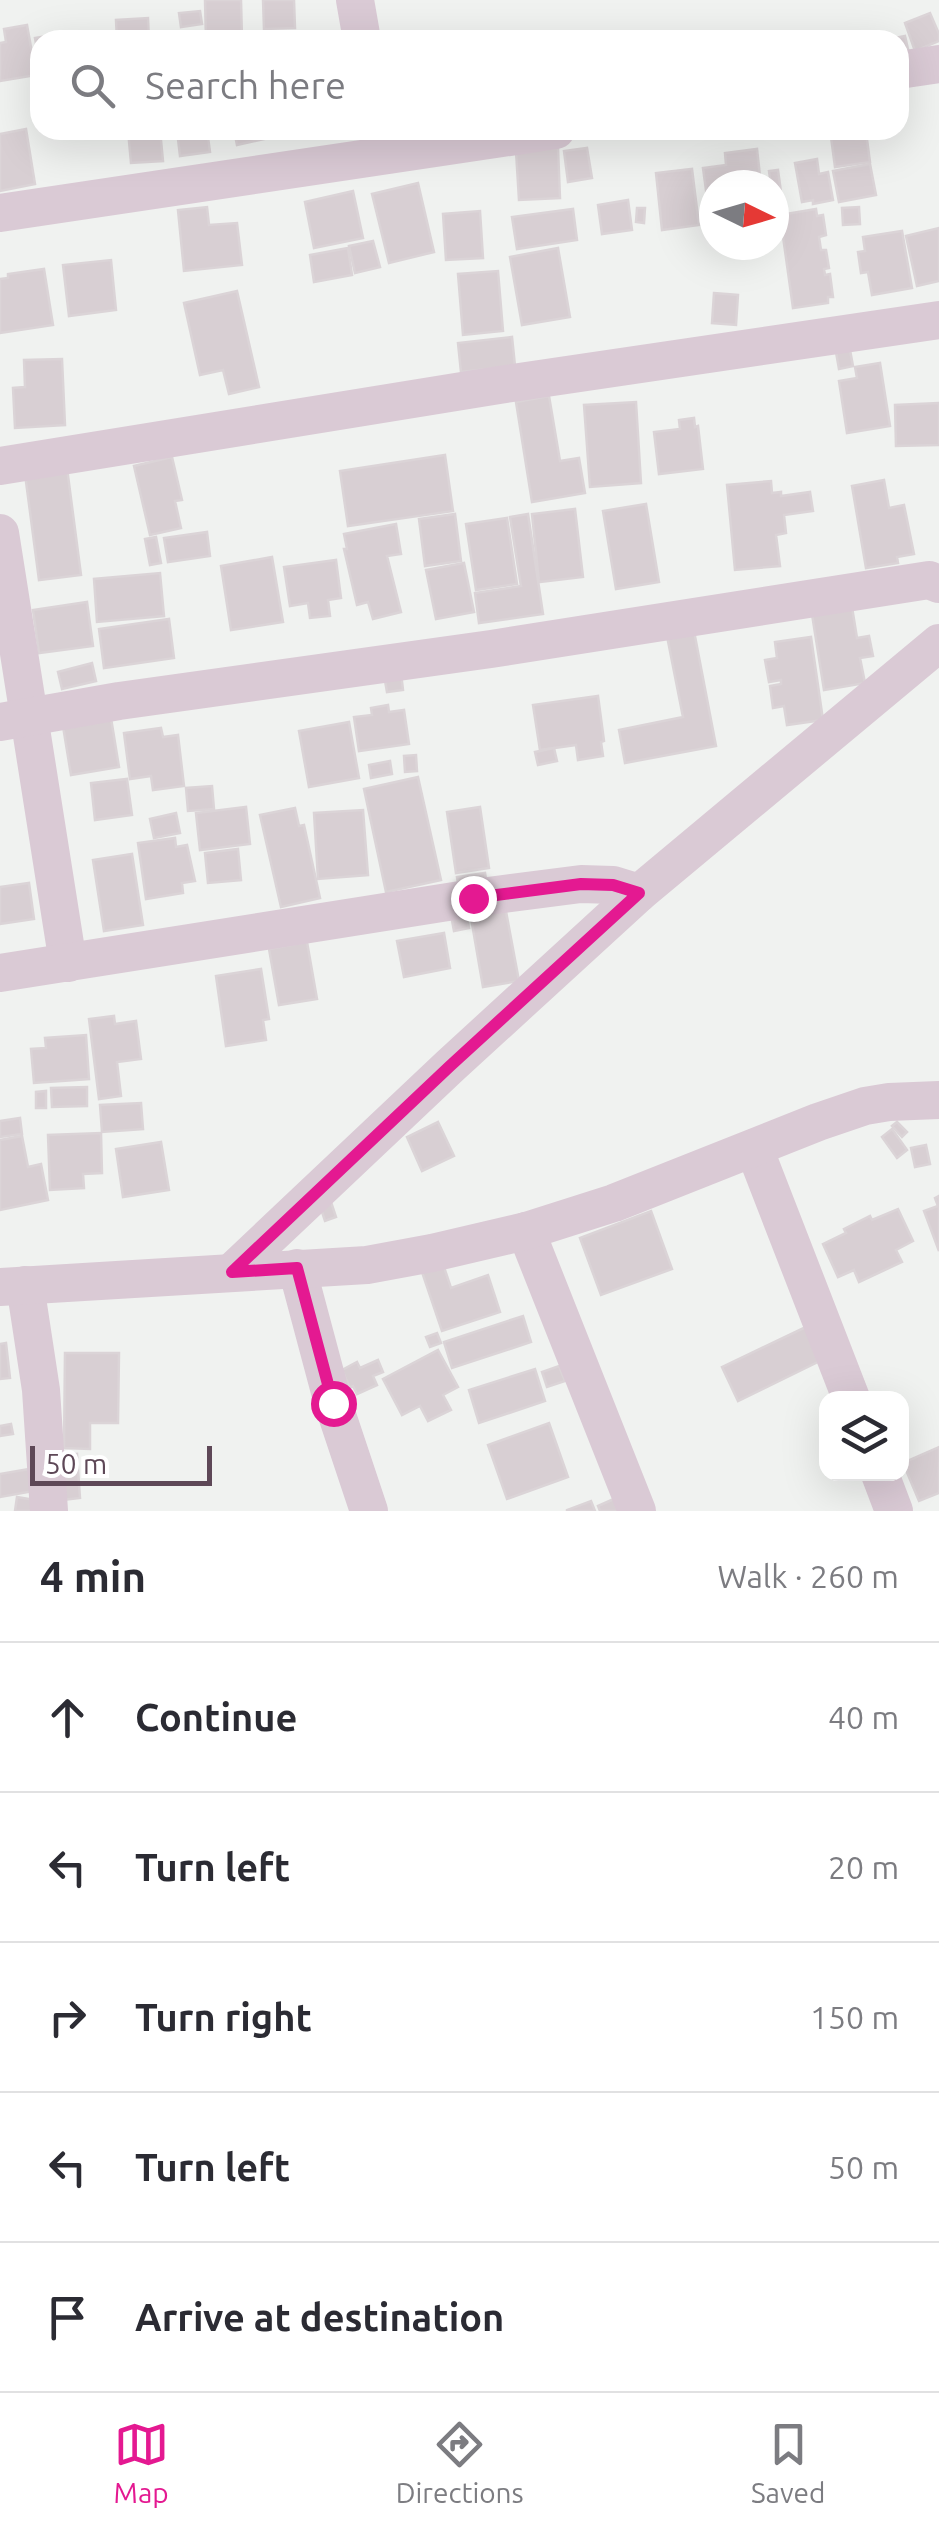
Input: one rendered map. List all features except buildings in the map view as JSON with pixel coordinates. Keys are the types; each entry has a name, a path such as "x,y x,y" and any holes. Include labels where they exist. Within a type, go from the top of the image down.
{"street":[{"path":"355,0 360,30"},
{"path":"909,68 939,64"},
{"path":"0,213 373,144 425,140"},
{"path":"0,466 518,382 939,320"},
{"path":"0,533 15,720 68,963"},
{"path":"15,720 929,580 939,584"},
{"path":"232,1272 639,893 939,643"},
{"path":"0,973 581,884 613,885 639,893"},
{"path":"49,1511 41,1390 13,1286 367,1265 432,1253 526,1231 614,1203 865,1106 939,1100"},
{"path":"754,1148 848,1391"},
{"path":"526,1231 636,1511"},
{"path":"297,1268 333,1403 369,1511"},
{"path":"883,1481 894,1511"}],"route":[{"path":"333,1403 297,1268 232,1272 639,893 613,885 581,884 473,898"}]}
